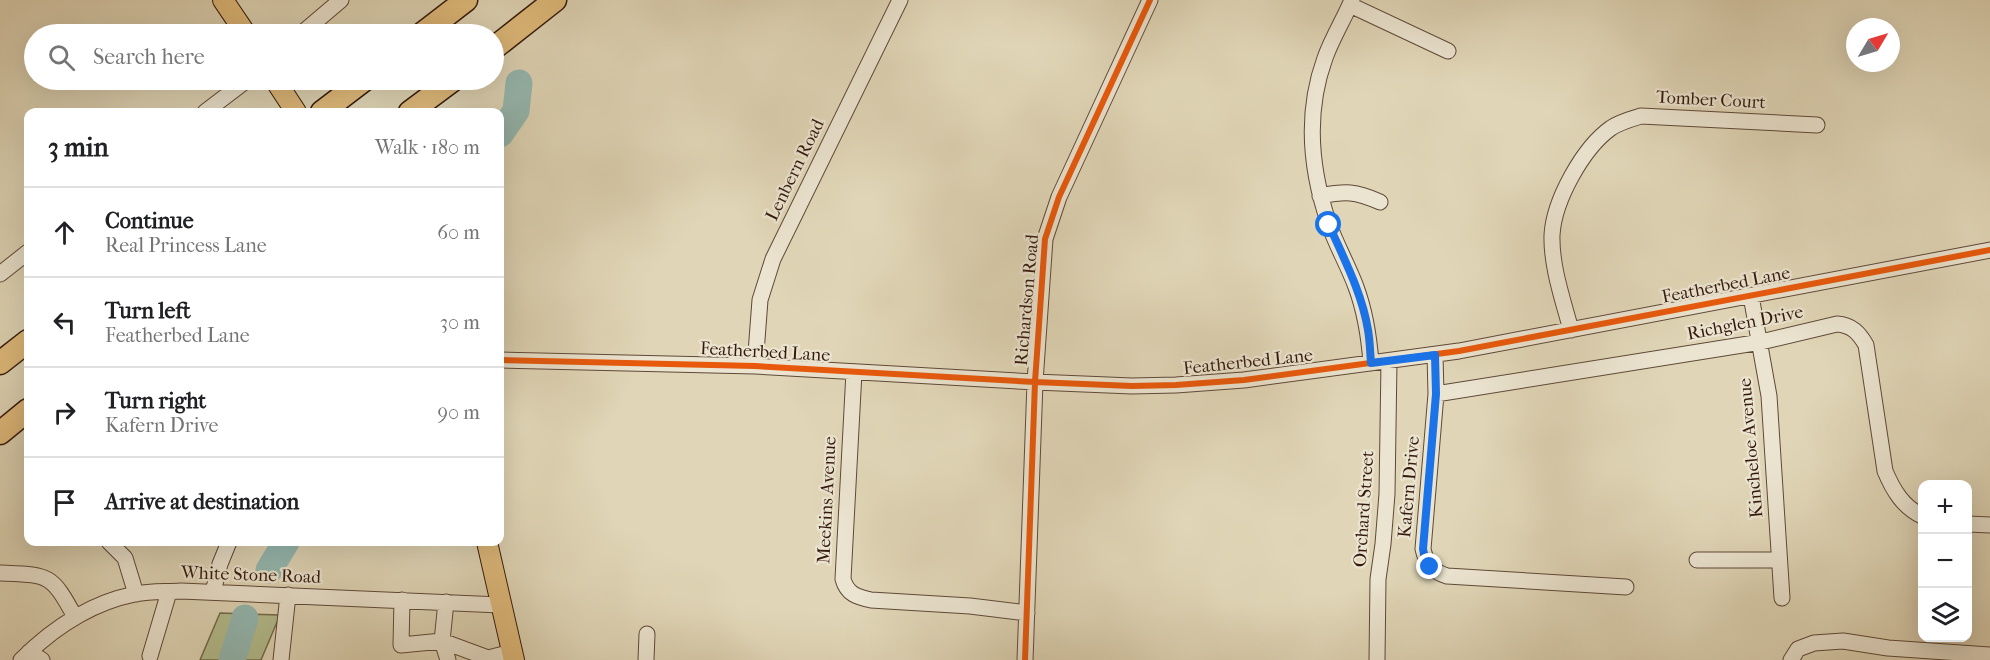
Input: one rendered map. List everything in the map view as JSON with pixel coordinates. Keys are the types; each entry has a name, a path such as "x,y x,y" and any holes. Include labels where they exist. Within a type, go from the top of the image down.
{"highway":[{"path":"435,24 466,0"},
{"path":"504,40 555,0"},
{"path":"327,108 351,90"},
{"path":"415,108 440,90"},
{"path":"0,363 24,344"},
{"path":"0,433 24,414"}],"main road":[{"path":"223,0 239,24"},
{"path":"282,90 293,108"},
{"path":"488,546 513,656"}],"street":[{"path":"313,24 341,0"},
{"name":"Lenbern Road","path":"755,366 760,300 773,259 900,0"},
{"name":"Richardson Road","path":"1025,660 1042,259 1050,220 1150,0"},
{"path":"1371,363 1363,308 1356,286 1329,225 1314,170 1311,143 1313,114 1325,58 1352,2 1448,51"},
{"path":"210,108 234,90"},
{"name":"Tomber Court","path":"1571,330 1553,257 1552,235 1555,214 1563,195 1594,142 1625,120 1641,116 1817,125"},
{"path":"1320,196 1351,192 1380,202"},
{"name":"Featherbed Lane","path":"504,360 755,366 1132,386 1244,380 1435,355 1990,250"},
{"path":"0,274 24,255"},
{"name":"Kincheloe Avenue","path":"1751,296 1769,396 1782,598"},
{"name":"Richglen Drive","path":"1436,394 1761,342 1837,324 1847,325 1860,336 1866,345 1885,471 1902,502 1918,514"},
{"name":"Kafern Drive","path":"1435,355 1436,394 1423,549 1430,567 1439,574 1448,576 1626,587"},
{"name":"Orchard Street","path":"1377,660 1378,579 1387,494 1389,361"},
{"name":"Meekins Avenue","path":"854,372 843,579 850,593 871,600 970,606 1027,613"},
{"path":"1972,524 1990,525"},
{"path":"113,546 125,558 136,594"},
{"path":"213,592 227,546"},
{"path":"1697,560 1779,560"},
{"path":"0,573 32,574 46,578 61,590 75,617"},
{"path":"150,656 169,591"},
{"name":"White Stone Road","path":"25,656 54,630 75,617 102,604 136,594 169,591 213,592 500,605"},
{"path":"281,660 288,595"},
{"path":"402,600 400,645 442,641 488,658 513,656"},
{"path":"446,602 442,641 448,660"},
{"path":"646,660 647,634"},
{"path":"1791,660 1798,649 1814,643 1843,641 1888,648 1990,655"},
{"path":"25,656 42,660"}],"green space":[{"path":"220,613 280,615 261,660 200,660"}],"waterway":[{"path":"504,128 516,111 519,83"},
{"path":"269,570 284,546"},
{"path":"232,660 245,618"}],"cycle path":[{"path":"1025,660 1035,382 1045,239 1059,197 1150,0"},
{"path":"504,360 755,366 1132,386 1244,380 1459,351 1990,250"}],"route":[{"path":"1329,225 1356,286 1363,308 1371,363 1435,355 1436,394 1423,549 1430,567"}]}
